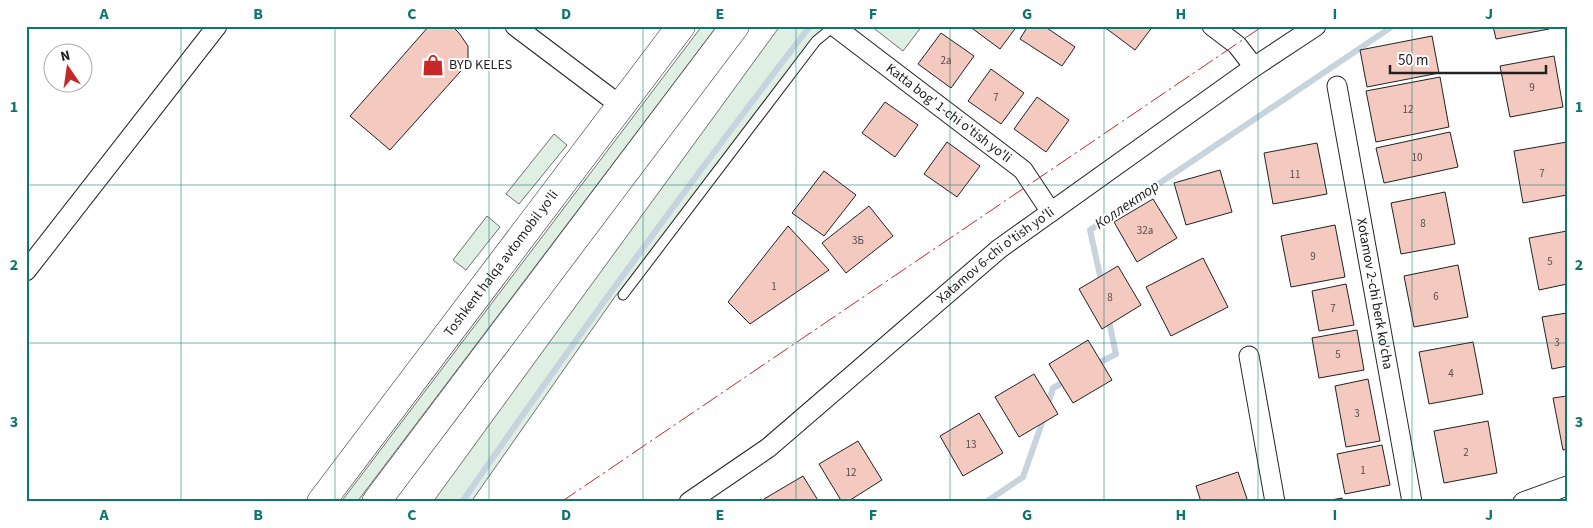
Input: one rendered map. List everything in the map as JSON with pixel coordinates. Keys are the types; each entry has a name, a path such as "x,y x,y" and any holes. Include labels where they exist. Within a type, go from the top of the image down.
{"highway":[{"name":"Toshkent halqa avtomobil yo'li","path":"321,502 681,26"},
{"path":"376,502 736,26"}],"street":[{"path":"26,271 217,26"},
{"path":"515,26 621,106"},
{"path":"1212,26 1237,45 1254,67"},
{"name":"Xatamov 6-chi o'tish yo'li","path":"688,502 768,448 1000,249 1254,67 1316,26"},
{"name":"Katta bog' 1-chi o'tish yo'li","path":"833,27 1023,170 1051,212"},
{"name":"Xotamov 2-chi berk ko'cha","path":"1337,86 1412,502"},
{"path":"1249,356 1275,502"},
{"path":"1523,502 1567,486"}],"lane":[{"path":"623,295 816,41 833,27"}],"green space":[{"path":"702,26 717,26 357,502 341,502"},
{"path":"780,26 827,26 614,298 471,502 433,502"},
{"path":"871,26 922,26 903,51"},
{"path":"554,134 567,145 519,204 506,194"},
{"path":"487,216 500,227 466,270 453,260"}],"building":[{"path":"429,26 452,26 468,46 468,63 390,150 350,116"},
{"path":"969,26 1017,26 1000,49"},
{"path":"1028,26 1044,26 1075,47 1062,66 1020,39"},
{"path":"1103,26 1153,26 1135,50"},
{"path":"1493,26 1549,26 1549,29 1496,39"},
{"path":"941,33 974,56 951,88 918,64"},
{"path":"1432,36 1439,73 1367,87 1360,50"},
{"path":"1554,56 1563,107 1510,117 1500,66"},
{"path":"991,69 1024,93 1001,124 968,101"},
{"path":"1440,77 1449,127 1376,142 1366,91"},
{"path":"1037,97 1069,120 1046,152 1014,129"},
{"path":"885,102 918,125 895,157 862,133"},
{"path":"1450,132 1458,167 1384,183 1376,148"},
{"path":"947,142 980,166 957,197 924,174"},
{"path":"1567,142 1567,195 1523,203 1514,151"},
{"path":"1317,143 1327,194 1273,204 1264,153"},
{"path":"1220,170 1232,212 1186,225 1174,183"},
{"path":"824,171 856,195 824,236 792,213"},
{"path":"1445,192 1455,244 1401,254 1391,203"},
{"path":"1153,199 1177,238 1137,262 1114,222"},
{"path":"869,206 893,236 846,273 822,243"},
{"path":"1335,225 1345,277 1291,287 1281,236"},
{"path":"788,226 829,270 750,324 728,302"},
{"path":"1567,231 1567,284 1539,290 1529,238"},
{"path":"1203,258 1228,307 1171,336 1146,287"},
{"path":"1458,265 1468,317 1414,327 1404,276"},
{"path":"1118,266 1141,305 1102,329 1079,289"},
{"path":"1346,284 1354,325 1319,331 1312,291"},
{"path":"1567,313 1567,366 1552,369 1542,317"},
{"path":"1357,330 1364,370 1319,378 1312,338"},
{"path":"1088,340 1112,380 1073,403 1049,364"},
{"path":"1473,342 1483,394 1429,404 1419,352"},
{"path":"1034,374 1058,414 1019,437 995,397"},
{"path":"1368,379 1380,441 1346,447 1335,386"},
{"path":"1567,396 1567,449 1563,450 1553,398"},
{"path":"979,413 1003,453 963,476 940,436"},
{"path":"1488,421 1497,473 1444,483 1434,431"},
{"path":"858,441 882,480 847,502 842,502 819,464"},
{"path":"1382,445 1390,485 1345,494 1337,454"},
{"path":"1238,472 1248,502 1201,502 1196,486"},
{"path":"803,476 819,502 765,502 764,499"},
{"path":"1342,498 1343,502 1320,502"}],"waterway":[{"path":"462,502 633,262 810,26"},
{"name":"Коллектор","path":"1102,285 1090,230 1393,26"},
{"name":"Коллектор","path":"1095,365 1116,354 1108,317"},
{"name":"Коллектор","path":"1047,407 1053,388 1068,380"},
{"name":"Коллектор","path":"986,502 1023,477 1044,417"}],"power":[{"path":"561,502 1263,26"}],"place":[{"name":"BYD KELES","path":"433,65"}]}
